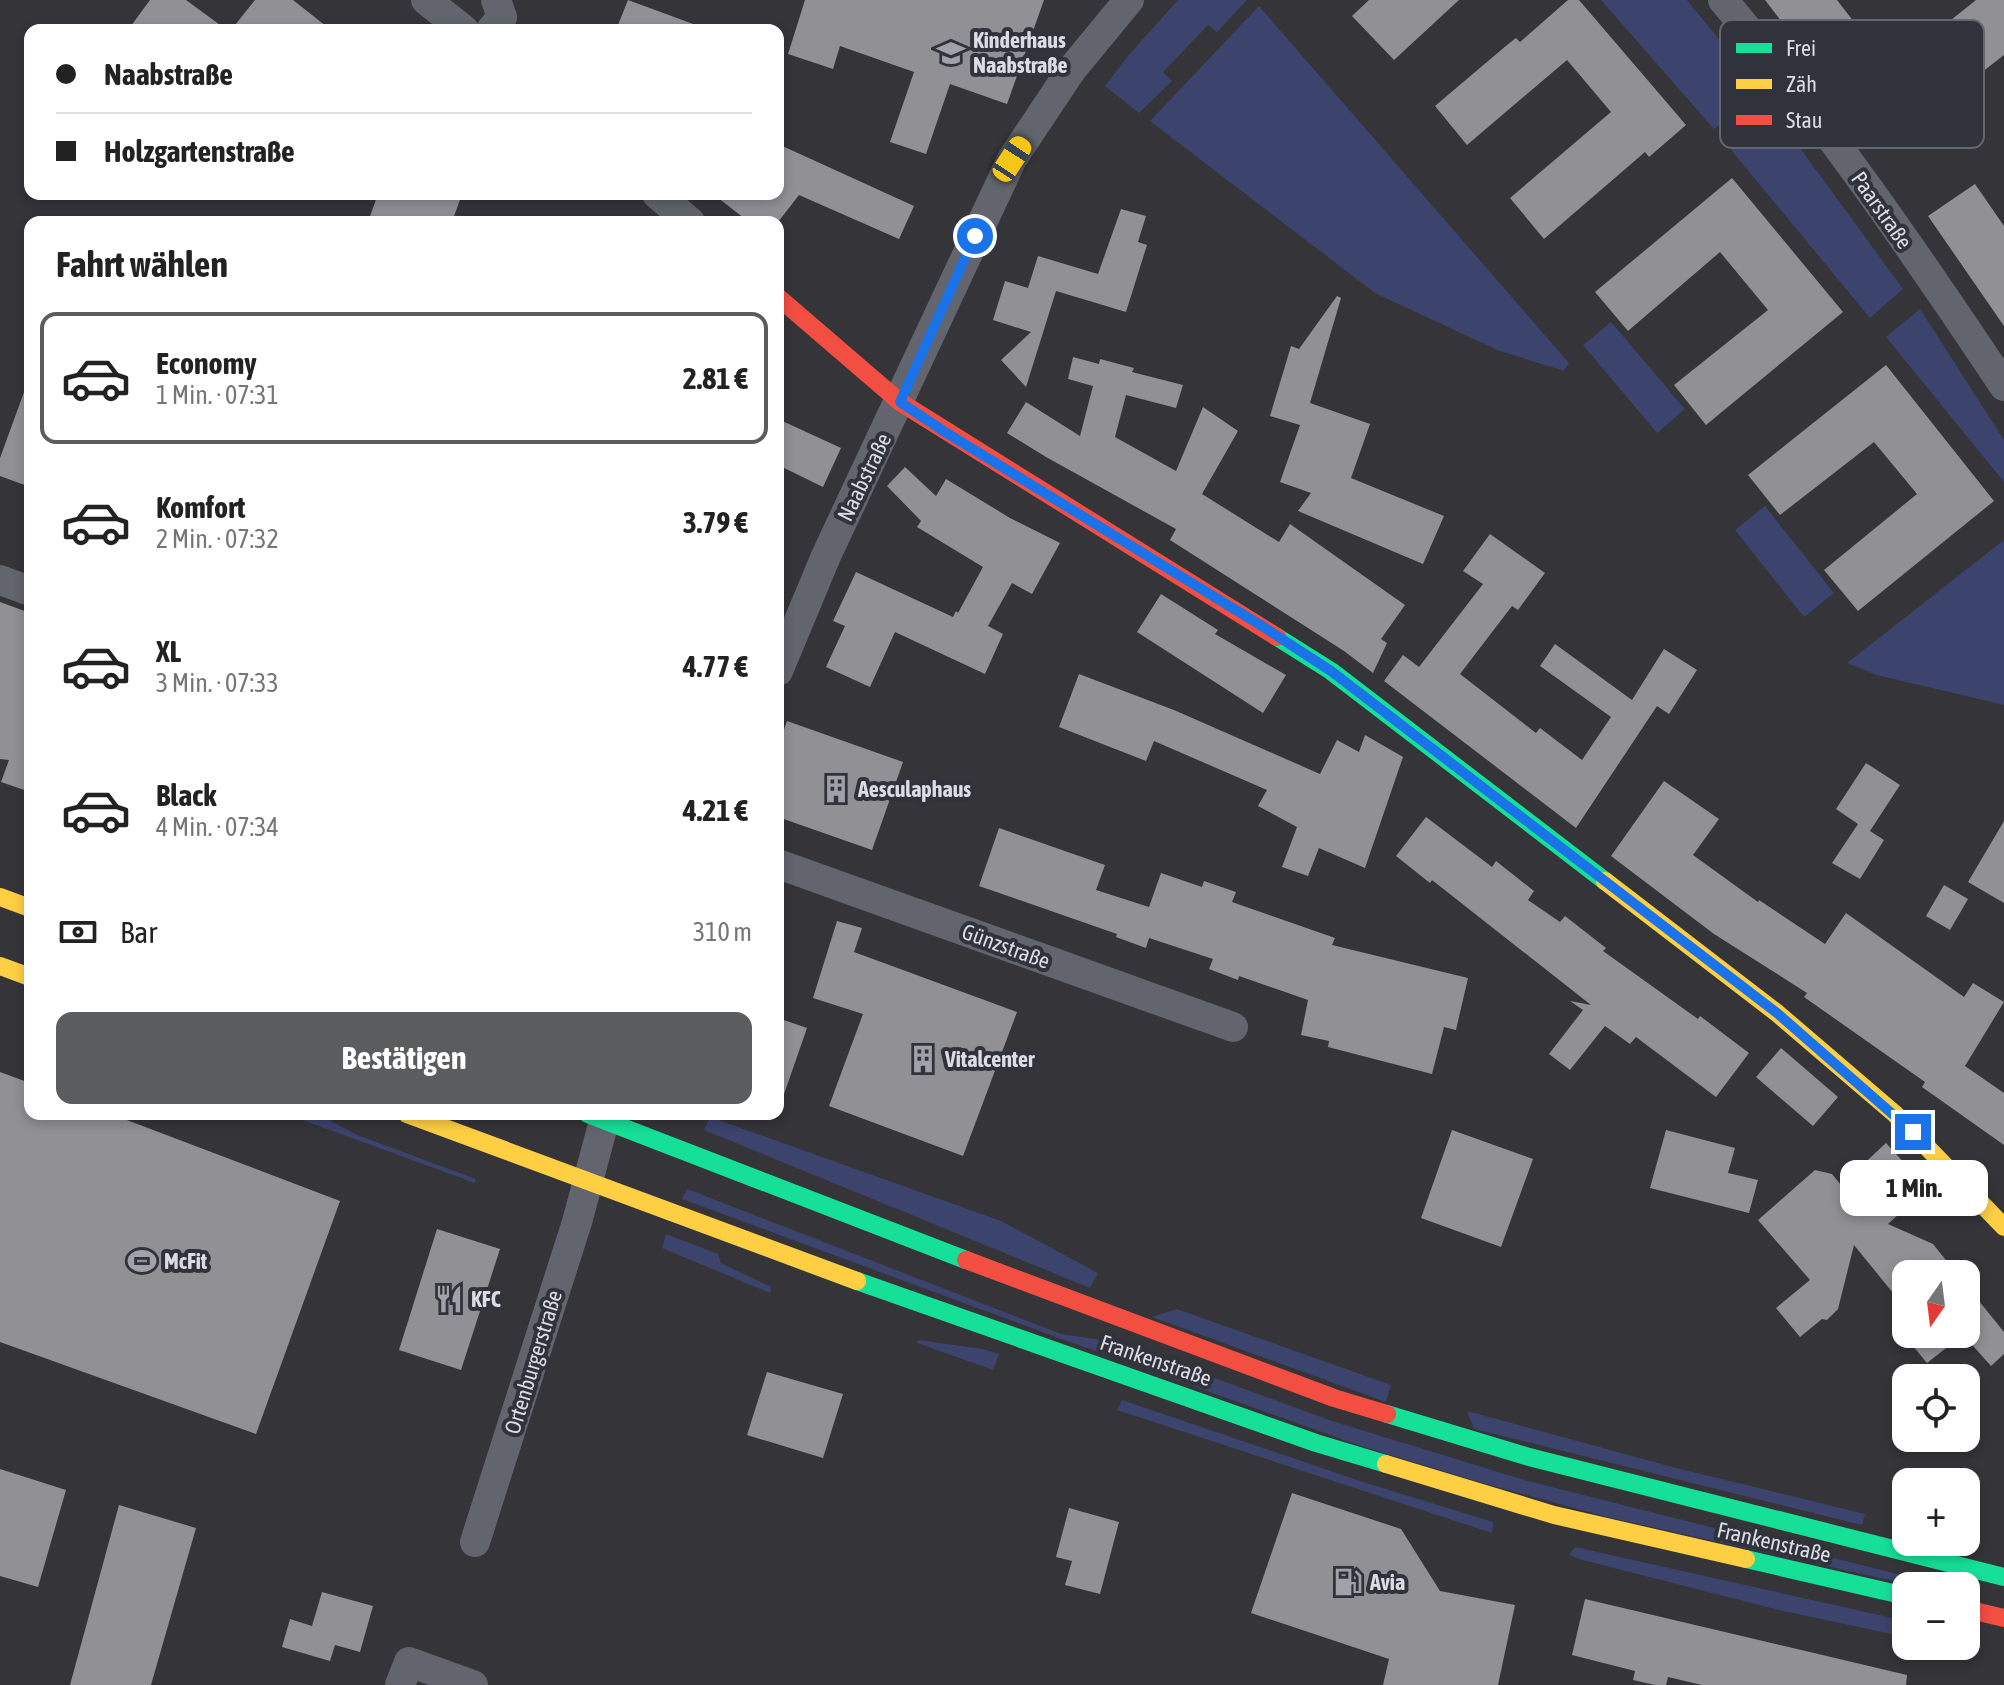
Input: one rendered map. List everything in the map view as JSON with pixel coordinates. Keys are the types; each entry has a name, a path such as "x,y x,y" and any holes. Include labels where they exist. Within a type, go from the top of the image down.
{"main road":[{"path":"784,302 900,402 1331,671 1777,1013 1895,1114 2004,1227"},
{"path":"0,897 24,906"},
{"path":"0,966 24,975"},
{"name":"Frankenstraße","path":"424,1120 855,1280 1373,1461 1554,1515 1892,1593"},
{"name":"Frankenstraße","path":"609,1120 1155,1333 1334,1398 1529,1457 2004,1577"},
{"path":"1980,1612 2004,1618"}],"street":[{"path":"426,0 456,24"},
{"path":"496,0 502,17 496,24"},
{"name":"Naabstraße","path":"784,657 826,556 1012,159 1072,69 1129,0"},
{"name":"Paarstraße","path":"1723,0 1740,20"},
{"name":"Paarstraße","path":"1837,148 2004,386"},
{"path":"664,200 683,216"},
{"path":"0,580 24,589"},
{"name":"Günzstraße","path":"784,866 1233,1027"},
{"path":"586,1179 598,1120"},
{"name":"Ortenburgerstraße","path":"475,1542 573,1235 586,1179"},
{"path":"404,1674 473,1685"}],"shaded area":[{"path":"1178,0 1247,0 1217,32 1208,25 1163,72 1172,81 1139,113 1105,86"},
{"path":"1601,0 1687,0 1720,40 1720,124 1714,129"},
{"path":"1259,6 1569,363 1564,371 1497,350 1375,293 1150,121"},
{"path":"1800,148 1903,289 1870,318 1731,150"},
{"path":"1920,309 2004,440 2004,482 1886,337"},
{"path":"1611,322 1685,409 1657,433 1583,345"},
{"path":"1765,506 1834,593 1804,617 1735,530"},
{"path":"2004,540 2004,705 1877,675 1847,663"},
{"path":"302,1120 329,1120 357,1135 476,1179 475,1183"},
{"path":"709,1120 718,1120 1001,1221 1098,1273 1090,1288 704,1130"},
{"path":"687,1189 1061,1334 1116,1342 1332,1421 1528,1481 1892,1573 1892,1581 1607,1517 1361,1446 682,1199"},
{"path":"666,1234 718,1254 721,1263 771,1287 770,1293 662,1248"},
{"path":"1177,1309 1391,1385 1386,1402 1152,1317"},
{"path":"918,1340 999,1354 993,1370 917,1343"},
{"path":"1122,1400 1360,1481 1493,1522 1492,1533 1117,1410"},
{"path":"1467,1411 1676,1468 1865,1514 1862,1525 1474,1429"},
{"path":"1575,1547 1892,1618 1892,1634 1783,1611 1569,1555"}],"building":[{"path":"150,0 186,0 219,24 132,24"},
{"path":"255,0 293,0 323,24 236,24"},
{"path":"628,0 693,24 618,24"},
{"path":"805,0 1044,0 1007,104 950,84 926,154 890,142 914,72 840,46 833,69 788,54"},
{"path":"1369,0 1459,0 1394,60 1352,16"},
{"path":"1568,0 1579,0 1686,125 1649,157 1645,152 1544,239 1510,198 1611,112 1567,60 1467,145 1435,106 1516,38 1520,42"},
{"path":"1765,0 1837,0 1853,20 1780,20"},
{"path":"1976,0 2004,0 2004,55 1984,71 1984,20 1951,20"},
{"path":"784,147 914,206 899,239 799,195 783,216 741,216 721,200 784,200"},
{"path":"1732,178 1843,312 1706,425 1674,385 1768,310 1720,252 1628,331 1595,292"},
{"path":"1975,184 2004,226 2004,326 1928,216"},
{"path":"376,200 460,200 454,216 370,216"},
{"path":"1121,209 1146,216 1138,242 1147,245 1126,312 1056,291 1026,387 1001,360 1031,332 993,320 1005,281 1028,288 1038,256 1098,274"},
{"path":"1337,296 1341,298 1310,403 1370,424 1351,478 1444,516 1423,564 1298,511 1311,493 1280,482 1300,425 1270,416 1291,346 1299,349"},
{"path":"1073,357 1099,364 1100,359 1134,368 1132,372 1183,385 1176,408 1126,395 1115,437 1176,471 1203,407 1238,431 1202,494 1279,542 1290,524 1405,605 1381,639 1387,643 1373,673 1344,651 1170,540 1176,529 1007,433 1026,402 1080,436 1093,386 1068,379"},
{"path":"1886,365 1994,501 1858,611 1824,570 1917,494 1874,442 1780,515 1748,475"},
{"path":"24,392 24,485 0,476 0,458"},
{"path":"784,422 841,448 823,487 784,468"},
{"path":"905,467 936,496 946,479 1010,518 1060,543 1032,594 1012,583 988,626 1003,634 985,674 895,632 870,687 826,667 845,626 833,621 856,572 953,617 983,567 917,527 921,521 887,486"},
{"path":"1490,534 1545,573 1518,610 1512,606 1460,674 1536,733 1540,728 1582,760 1611,717 1540,666 1555,644 1632,700 1664,649 1697,670 1669,714 1657,706 1576,828 1384,681 1403,655 1419,667 1483,584 1463,571"},
{"path":"1161,594 1218,630 1215,634 1286,675 1263,713 1137,632"},
{"path":"0,602 24,611 24,790 1,782 9,760 0,759"},
{"path":"1079,674 1174,710 1320,774 1337,740 1359,752 1365,735 1403,757 1365,868 1319,848 1308,876 1282,867 1297,827 1258,806 1267,790 1154,741 1146,761 1059,727"},
{"name":"Aesculaphaus","path":"787,721 903,762 872,850 784,819 784,730"},
{"path":"1866,763 1900,785 1870,831 1884,840 1860,879 1832,863 1858,824 1836,809"},
{"path":"1664,781 1719,819 1693,855 1758,902 1825,944 1846,913 1964,997 1973,983 2004,1002 1965,1066 2004,1093 2004,1145 1922,1087 1925,1082 1804,997 1807,993 1714,934 1611,856"},
{"path":"1426,817 1492,867 1496,861 1534,891 1528,900 1560,922 1565,916 1606,948 1603,951 1749,1053 1716,1097 1636,1037 1630,1044 1605,1026 1570,1070 1549,1054 1583,1010 1570,1001 1591,1005 1432,880 1430,883 1396,856"},
{"path":"2004,821 2004,903 1968,882"},
{"path":"999,828 1105,865 1096,890 1149,907 1161,873 1202,887 1204,881 1236,892 1232,902 1335,938 1332,945 1468,978 1456,1030 1444,1027 1432,1074 1328,1047 1329,1041 1301,1035 1308,1000 1209,969 1213,959 1149,938 1146,948 1116,937 1117,934 979,886"},
{"path":"1944,885 1968,899 1950,930 1926,916"},
{"name":"Vitalcenter","path":"837,921 862,928 854,952 1017,1012 963,1156 829,1106 863,1014 813,998"},
{"path":"784,1020 807,1028 784,1094"},
{"path":"1781,1048 1838,1097 1813,1126 1756,1077"},
{"path":"0,1072 24,1081 24,1120 127,1120 340,1201 256,1434 0,1342"},
{"path":"1452,1130 1533,1159 1501,1247 1421,1218"},
{"path":"1666,1130 1735,1148 1728,1173 1758,1180 1749,1213 1650,1188"},
{"path":"1886,1143 1927,1188 1888,1224 1933,1244 1946,1260 1892,1260 1892,1292 1854,1245 1838,1309 1800,1337 1776,1308 1810,1280 1758,1220 1815,1170 1832,1174 1841,1185"},
{"name":"KFC","path":"437,1229 500,1249 461,1370 399,1350"},
{"path":"1980,1302 2004,1332 2004,1354 1991,1366 1975,1348 1980,1348"},
{"path":"1915,1348 1946,1348 1927,1363"},
{"path":"767,1372 843,1394 823,1458 747,1435"},
{"path":"0,1469 66,1490 38,1587 0,1576"},
{"name":"Avia","path":"1292,1493 1401,1529 1440,1591 1515,1605 1498,1685 1383,1685 1389,1659 1251,1613"},
{"path":"119,1505 196,1528 151,1685 70,1685"},
{"path":"1069,1508 1119,1522 1100,1594 1065,1585 1072,1561 1056,1557"},
{"path":"322,1592 373,1606 360,1652 335,1645 330,1661 282,1647 290,1619 312,1626"},
{"path":"1585,1599 1907,1675 1906,1685 1702,1685 1668,1677 1666,1685 1655,1685 1633,1680 1635,1671 1572,1655"}],"traffic: fast":[{"path":"1277,637 1331,671 1605,881"},
{"path":"604,1120 966,1260"},
{"path":"857,1281 1316,1443 1386,1464"},
{"path":"1387,1414 1529,1457 2004,1577"},
{"path":"1746,1559 1892,1593"}],"traffic: slow":[{"path":"1605,881 1777,1013 1895,1114 2004,1227"},
{"path":"0,897 24,906"},
{"path":"0,966 24,975"},
{"path":"423,1120 857,1281"},
{"path":"1386,1464 1554,1515 1746,1559"}],"traffic: jam":[{"path":"784,302 900,402 1277,637"},
{"path":"966,1260 1334,1398 1387,1414"},
{"path":"1980,1612 2004,1618"}],"place":[{"name":"Kinderhaus Naabstraße","path":"951,53"},
{"name":"Aesculaphaus","path":"836,789"},
{"name":"Vitalcenter","path":"923,1059"},
{"name":"McFit","path":"142,1261"},
{"name":"KFC","path":"449,1299"},
{"name":"Avia","path":"1348,1582"}],"route":[{"path":"975,236 900,402 1331,671 1777,1013 1913,1132"}]}
